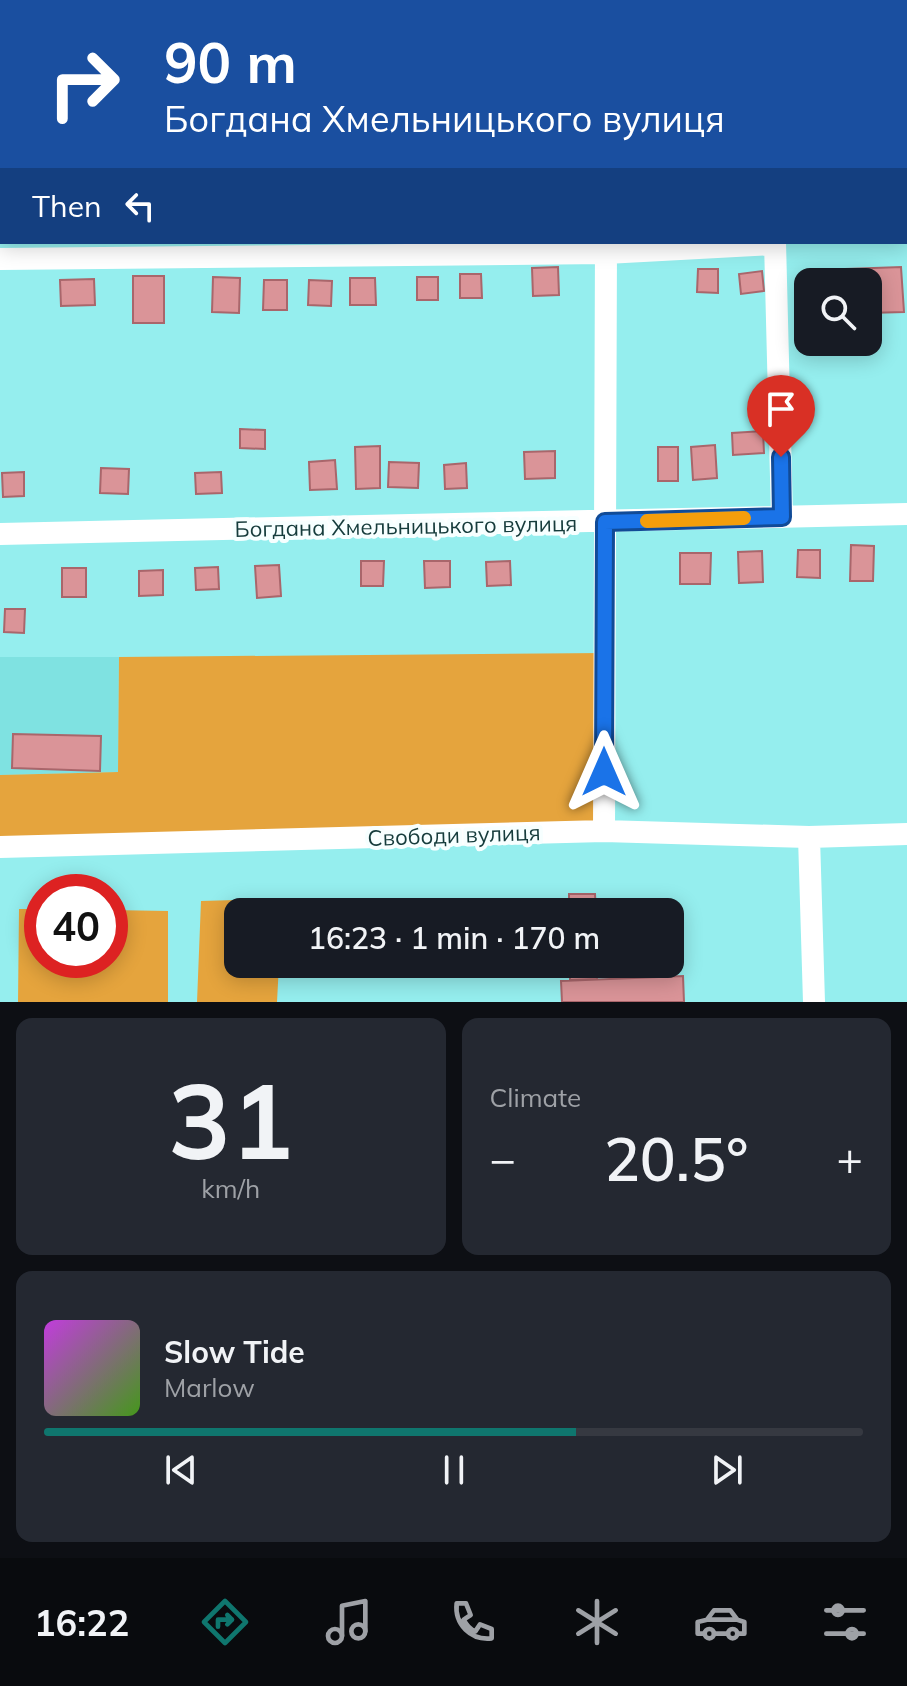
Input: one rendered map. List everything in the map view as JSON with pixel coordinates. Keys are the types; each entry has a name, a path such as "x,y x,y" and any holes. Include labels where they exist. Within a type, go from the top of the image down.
{"street":[{"path":"0,259 741,244"},
{"path":"775,244 782,517"},
{"path":"604,831 606,248"},
{"name":"Богдана Хмельницького вулиця","path":"0,534 907,514"},
{"name":"Свободи вулиця","path":"0,847 604,831 809,837 907,834"},
{"path":"809,837 814,1002"}],"shaded area":[{"path":"604,653 604,831 0,847 0,775 118,772 119,657"},
{"path":"0,657 119,657 118,772 0,775"},
{"path":"224,900 224,978 278,978 277,1002 197,1002 201,901"},
{"path":"19,909 24,909 24,978 128,978 128,910 168,911 168,1002 18,1002"}],"building":[{"path":"558,267 559,295 533,296 532,268"},
{"path":"901,267 904,312 882,313 882,268 874,268"},
{"path":"698,269 718,269 718,293 697,292"},
{"path":"762,271 764,291 741,294 739,274"},
{"path":"460,274 481,274 482,298 460,298"},
{"path":"133,276 164,276 164,323 133,323"},
{"path":"213,277 240,278 239,313 212,312"},
{"path":"417,277 438,277 438,300 417,300"},
{"path":"350,278 375,278 376,305 350,305"},
{"path":"94,279 95,305 61,306 60,280"},
{"path":"264,280 287,280 287,310 263,310"},
{"path":"309,280 332,281 331,306 308,305"},
{"path":"240,429 265,430 265,449 240,448"},
{"path":"763,431 764,453 733,455 732,433"},
{"path":"715,445 717,478 693,480 691,447"},
{"path":"380,446 380,488 356,489 355,447"},
{"path":"658,447 678,447 678,481 658,481"},
{"path":"555,451 555,478 525,479 524,452"},
{"path":"335,460 337,489 310,490 309,462"},
{"path":"389,462 419,463 418,488 388,487"},
{"path":"466,463 467,488 445,489 444,465"},
{"path":"101,468 129,469 128,494 100,493"},
{"path":"24,472 24,496 3,497 2,473"},
{"path":"221,472 222,493 196,494 195,473"},
{"path":"851,545 874,546 873,581 850,581"},
{"path":"798,550 820,550 820,578 797,577"},
{"path":"762,551 763,582 739,583 738,552"},
{"path":"680,553 711,553 710,584 680,584"},
{"path":"361,561 384,561 383,586 361,586"},
{"path":"424,561 450,561 450,587 425,588"},
{"path":"510,561 511,585 487,586 486,562"},
{"path":"279,565 281,596 257,598 255,566"},
{"path":"218,567 219,589 196,590 195,568"},
{"path":"62,568 86,568 86,597 62,597"},
{"path":"163,570 163,595 139,596 139,571"},
{"path":"5,609 25,609 24,633 4,632"},
{"path":"13,734 101,736 100,771 12,768"},
{"path":"569,894 595,894 595,898 569,898"},
{"path":"570,978 597,979 570,980"},
{"path":"683,978 684,1002 562,1002 561,981"}],"slow traffic":[{"path":"647,521 744,518"}],"route":[{"path":"604,772 605,522 782,517 781,457"}]}
